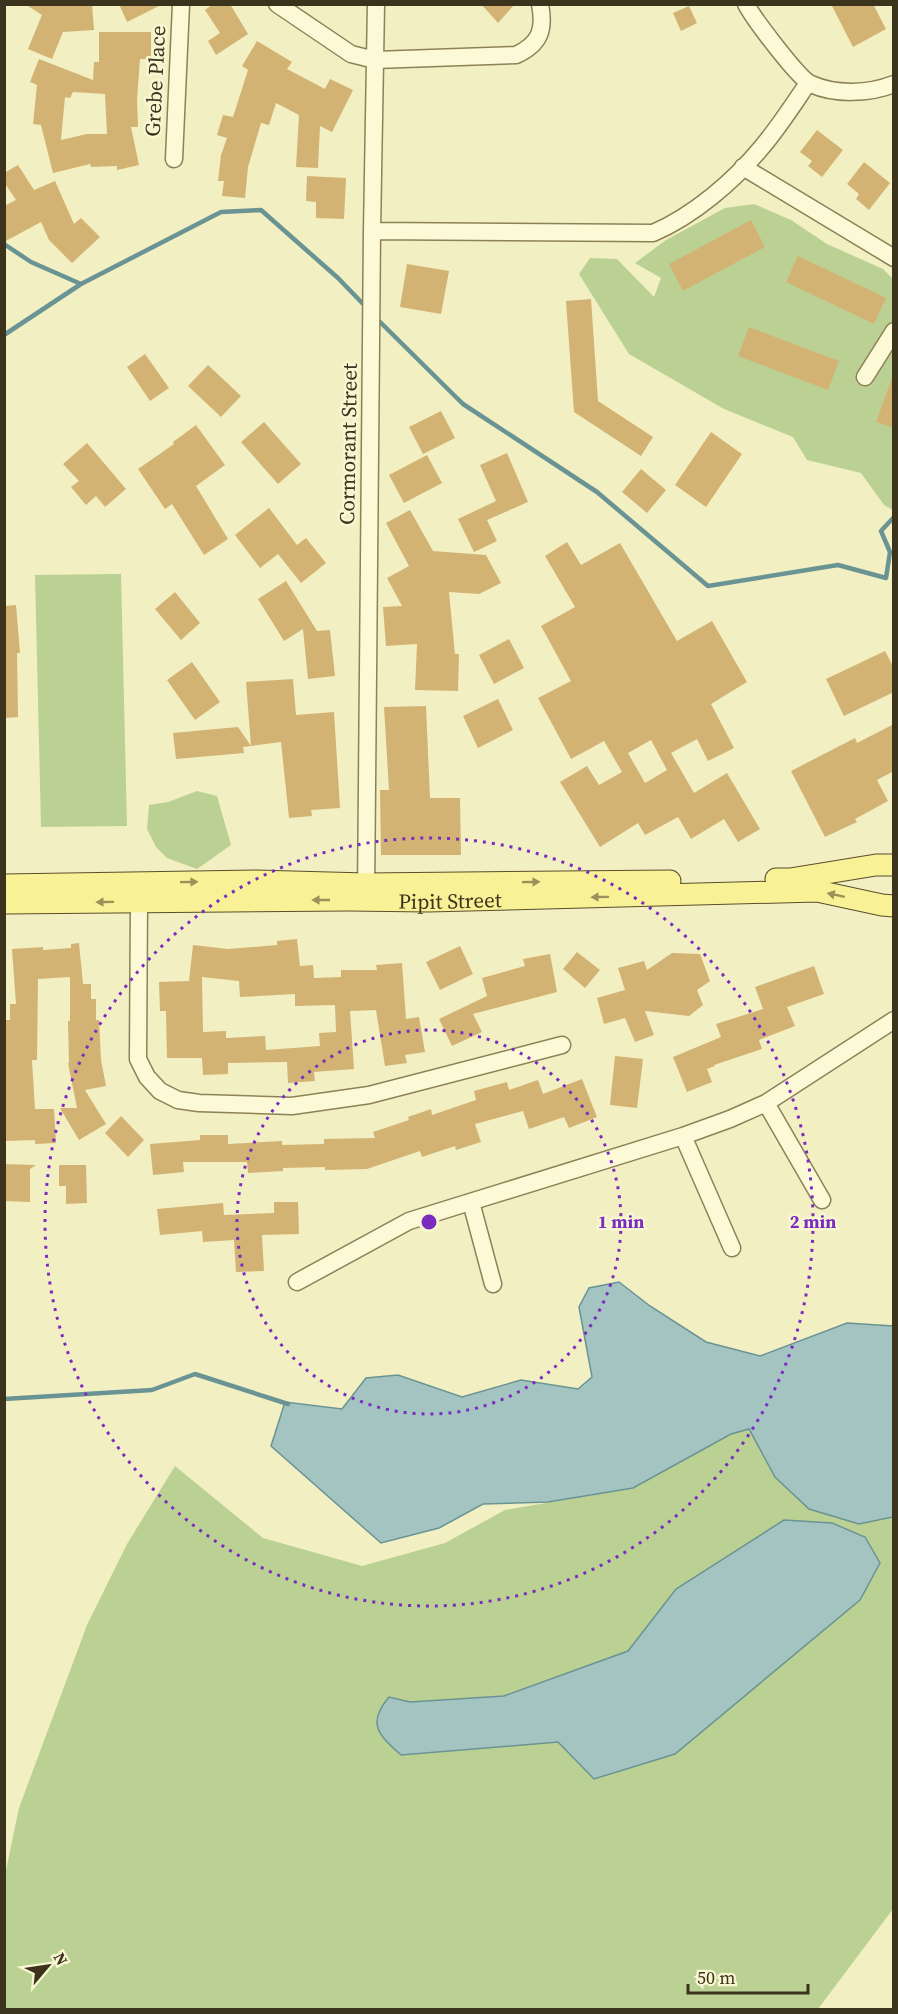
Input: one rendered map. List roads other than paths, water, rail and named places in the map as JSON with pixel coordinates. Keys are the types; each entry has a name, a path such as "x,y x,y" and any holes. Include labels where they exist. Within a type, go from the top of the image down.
{"main road":[{"name":"Pipit Street","path":"4,903 139,902 366,892 790,879 894,865"},
{"name":"Pipit Street","path":"4,885 256,881 428,901 817,891 894,906"}],"street":[{"name":"Grebe Place","path":"174,159 181,4"},
{"path":"277,4 351,54 375,60 516,55 534,44 541,31 543,18 540,4"},
{"name":"Cormorant Street","path":"366,892 376,4"},
{"path":"746,4 808,83 832,91 883,88 894,84"},
{"path":"372,231 653,233 704,203 743,167 762,147 808,83"},
{"path":"743,167 894,258"},
{"path":"865,377 894,330"},
{"path":"139,902 138,1059 147,1077 160,1090 178,1100 199,1103 292,1106 358,1097 562,1045"},
{"path":"297,1282 409,1221 683,1136 730,1119 766,1102 893,1022"},
{"path":"766,1102 822,1200"},
{"path":"683,1136 732,1248"},
{"path":"471,1202 493,1284"}],"water":[{"path":"619,1282 650,1306 706,1342 760,1356 847,1323 893,1326 893,1517 859,1524 809,1509 775,1477 749,1429 731,1434 633,1488 548,1502 483,1504 439,1528 381,1543 271,1446 285,1402 342,1409 366,1378 398,1375 462,1397 521,1380 578,1389 592,1377 579,1307 589,1288"},
{"path":"784,1520 832,1523 865,1537 880,1563 860,1600 675,1754 594,1779 558,1742 401,1755 381,1735 378,1729 378,1715 389,1697 410,1702 504,1696 628,1651 676,1589"}],"waterway":[{"path":"4,335 81,284 221,212 261,210 338,278 366,307"},
{"path":"4,244 31,262 81,284"},
{"path":"376,318 463,404 597,492 708,586 838,565 886,578 890,552 881,531 894,517"},
{"path":"4,1399 152,1390 195,1374 288,1404"}]}
